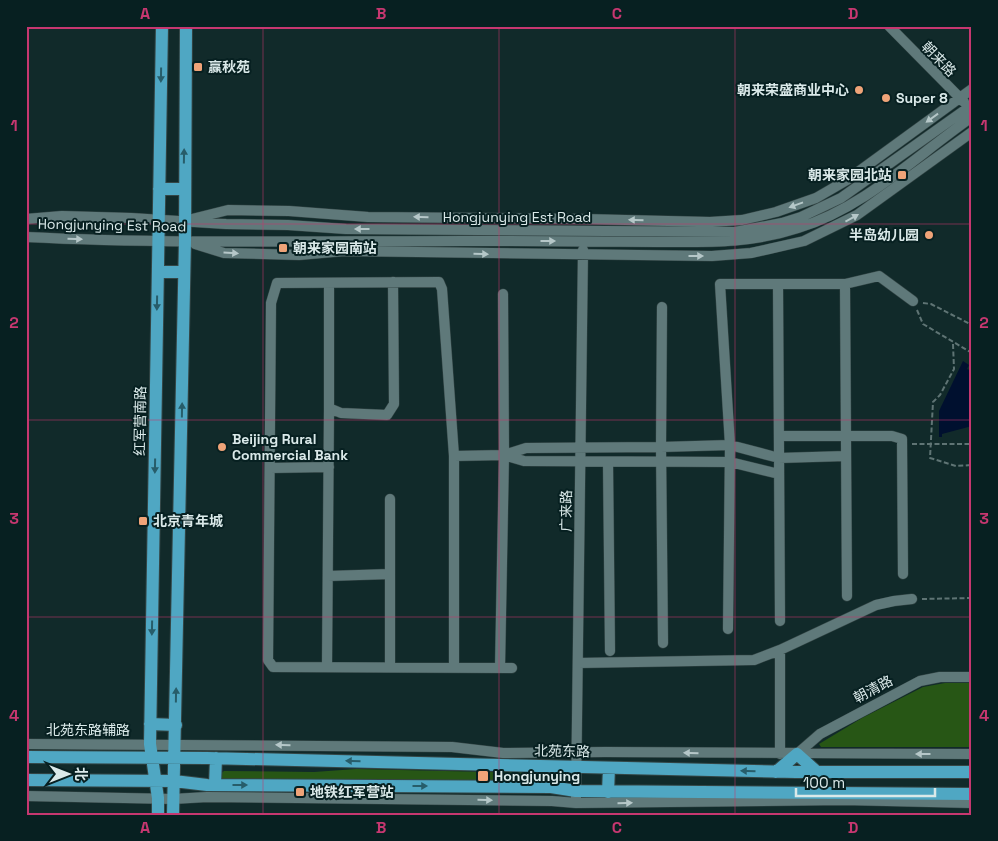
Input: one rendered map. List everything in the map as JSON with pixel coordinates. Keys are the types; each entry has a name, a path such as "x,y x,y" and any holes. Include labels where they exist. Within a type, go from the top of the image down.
{"main road":[{"name":"红军营南路","path":"158,815 158,798 150,744 150,724 162,26"},
{"path":"173,815 185,240 186,26"},
{"path":"159,189 184,189"},
{"path":"158,272 184,272"},
{"path":"150,724 176,724"},
{"path":"776,772 797,754 817,772"},
{"name":"北苑东路","path":"26,757 216,758 776,772 972,772"},
{"path":"110,780 111,757"},
{"path":"216,758 216,785"},
{"path":"542,787 543,766"},
{"path":"608,768 608,792"},
{"path":"26,780 174,780 216,785 542,787 576,797 608,792 972,794"}],"street":[{"name":"朝来路","path":"889,26 959,98 971,106"},
{"path":"184,221 228,210 289,211 368,217 725,222 776,212 816,198 847,180 972,89"},
{"name":"Hongjunying Est Road","path":"26,236 79,239 303,242 752,230 782,223 823,208 850,192 971,106"},
{"name":"Hongjunying Est Road","path":"26,219 62,216 346,229 727,242 767,238 823,220 857,202 972,117"},
{"path":"185,240 224,253 299,255 344,251 712,256 751,253 804,241 857,215 972,132"},
{"name":"广来路","path":"576,797 583,219"},
{"path":"728,629 730,445 720,284 845,284 878,276 913,301"},
{"path":"327,667 329,282"},
{"path":"329,408 341,413 387,415 394,404 393,282"},
{"path":"454,668 454,456 442,289 439,282 277,283 271,303 268,660 273,667 390,667 454,668 512,668"},
{"path":"778,284 780,621"},
{"path":"845,284 847,596"},
{"path":"500,668 504,455 503,294"},
{"path":"662,307 663,644"},
{"path":"779,436 892,436 902,439 903,574"},
{"path":"454,456 504,455 526,448 730,445 779,458 846,456"},
{"path":"504,455 524,461 730,462 779,474"},
{"path":"608,462 610,651"},
{"path":"270,468 329,467"},
{"path":"390,499 390,667"},
{"path":"328,576 390,574"},
{"path":"578,663 754,660 780,650 876,605 912,599"},
{"path":"780,650 780,754"},
{"name":"朝清路","path":"797,754 820,734 920,680 940,677 972,677"},
{"name":"北苑东路辅路","path":"26,744 452,747 503,752 972,754"},
{"path":"26,796 173,799 207,797 552,801 576,797 972,803"}],"path":[{"path":"913,301 931,304 972,325"},
{"path":"913,301 923,324 972,353"},
{"path":"954,344 954,369 940,395 933,402 930,458 956,466 972,464"},
{"path":"908,444 972,444"},
{"path":"912,599 972,598"}],"green space":[{"path":"945,683 972,683 972,747 821,747 819,744 862,718 923,687"},
{"path":"356,769 538,773 540,778 536,780 422,781 222,780 220,777 220,774 224,771 314,772"}],"water":[{"path":"963,361 969,365 967,369 972,371 972,426 942,434 942,437 939,437 939,411"}],"place":[{"name":"赢秋苑","path":"198,67"},
{"name":"朝来荣盛商业中心","path":"859,90"},
{"name":"Super 8","path":"886,98"},
{"name":"朝来家园北站","path":"902,175"},
{"name":"半岛幼儿园","path":"929,235"},
{"name":"朝来家园南站","path":"283,248"},
{"name":"Beijing Rural Commercial Bank","path":"222,447"},
{"name":"北京青年城","path":"143,521"},
{"name":"Hongjunying","path":"483,776"},
{"name":"地铁红军营站","path":"300,792"}]}
